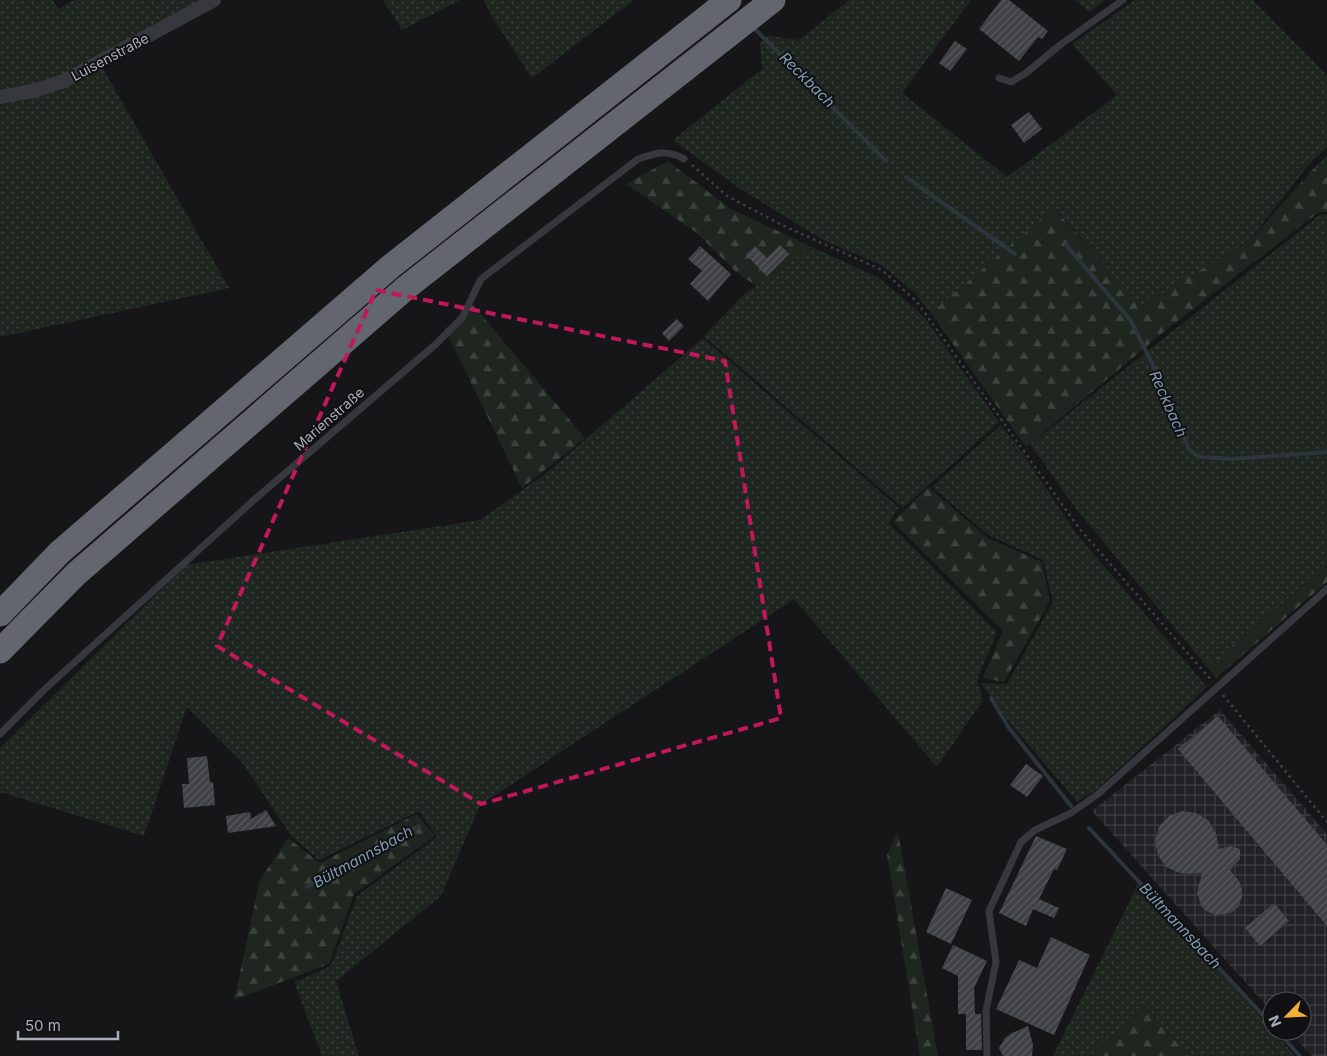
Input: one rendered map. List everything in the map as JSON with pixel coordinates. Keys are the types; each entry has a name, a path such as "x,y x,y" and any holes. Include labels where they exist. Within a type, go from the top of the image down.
{"highway":[{"path":"0,614 60,552 390,267 722,6"},
{"path":"0,652 76,574 408,287 765,6"}],"street":[{"name":"Luisenstraße","path":"0,98 33,91 64,81 214,0"}],"lane":[{"path":"998,78 1011,82 1026,73 1060,45 1123,0"},
{"name":"Marienstraße","path":"0,734 46,688 255,499 436,344 462,318 482,279 638,160 658,152 675,154 684,159"},
{"path":"987,1056 986,1011 996,962 988,911 1021,842 1035,830 1071,813 1098,794 1327,589"}],"path":[{"path":"684,159 727,196 786,227 882,270 917,302 1080,528 1216,687 1327,822"}],"highlighted area":[{"path":"376,290 725,361 781,718 481,804 217,646"}],"shaded area":[{"path":"1220,710 1327,834 1327,1056 1312,1056 1298,1041 1312,1041 1312,991 1262,991 1262,1001 1092,811"}],"green space":[{"path":"0,0 53,0 58,9 74,0 204,0 63,77 0,93"},
{"path":"383,0 460,0 402,30"},
{"path":"484,0 634,0 532,78 491,15"},
{"path":"849,0 971,0 902,93 1007,177 1117,95 1072,44 1135,0 1253,0 1327,75 1327,147 1310,163 1249,241 1141,307 1055,208 931,313 916,294 883,266 825,241 739,188 673,140 762,69 760,43 769,36 799,40"},
{"path":"1075,0 1105,0 1089,12"},
{"path":"102,67 229,288 0,337 0,102"},
{"path":"1327,156 1327,173 1315,167"},
{"path":"668,161 731,209 812,247 756,286 735,271 697,233 626,184"},
{"path":"1315,167 1327,173 1327,212 1319,212 1166,330 1026,447 931,313 1054,208 1141,306 1249,241"},
{"path":"1320,215 1327,215 1327,566 1207,667 1076,509 1030,444"},
{"path":"812,247 879,278 924,317 999,422 903,508 704,336 743,295"},
{"path":"473,305 585,438 522,488 445,329"},
{"path":"703,338 899,508 889,523 997,632 977,680 983,700 937,767 794,599 480,805 441,896 336,981 359,1056 322,1056 294,982 331,966 357,896 437,837 419,811 319,860 292,837 241,761 187,707 144,836 0,792 0,748 186,565 480,520 548,472"},
{"path":"1001,425 1022,452 1075,532 1207,687 1096,790 1077,802 1010,723 981,683 1007,684 1053,602 1043,560 988,535 932,487"},
{"path":"928,487 988,538 1042,562 1050,601 1004,682 983,678 1003,631 893,522"},
{"path":"1327,566 1327,582 1216,678 1207,667"},
{"path":"417,814 435,836 354,894 329,964 234,1000 260,880 288,838 320,863"},
{"path":"898,832 938,1056 920,1056 887,855"},
{"path":"1140,880 1262,1019 1262,1041 1282,1041 1295,1056 1188,1056 1146,1006 1097,1048 1102,1056 1053,1056"},
{"path":"1146,1006 1188,1056 1102,1056 1096,1048"}],"building":[{"path":"1001,0 1009,0 1048,31 1042,39 1038,37 1019,61 979,29"},
{"path":"955,41 967,49 950,71 939,63"},
{"path":"1029,112 1042,129 1024,143 1011,125"},
{"path":"780,245 789,254 767,276 746,255 755,246 767,258"},
{"path":"700,246 731,274 708,301 690,284 702,271 688,259"},
{"path":"677,319 684,326 669,341 662,333"},
{"path":"1218,716 1327,845 1327,926 1178,749"},
{"path":"207,756 210,782 213,782 215,805 184,808 182,784 189,784 187,758"},
{"path":"1026,764 1043,776 1027,797 1010,785"},
{"path":"266,810 276,826 228,833 226,816 250,812 251,819"},
{"path":"1182,811 1196,813 1208,820 1216,833 1219,849 1231,846 1240,849 1240,859 1230,870 1239,881 1242,897 1239,906 1231,913 1216,915 1208,912 1201,906 1197,892 1202,873 1185,874 1177,872 1165,866 1158,855 1155,841 1159,827 1169,816"},
{"path":"1036,836 1067,849 1057,870 1054,869 1039,899 1059,908 1054,918 1033,909 1026,926 999,913"},
{"path":"946,888 972,900 951,944 926,932"},
{"path":"1274,903 1289,921 1260,946 1245,928"},
{"path":"1051,937 1090,955 1054,1035 996,1009 1019,960 1037,968"},
{"path":"953,945 987,961 974,988 975,1014 958,1014 958,976 942,968"},
{"path":"966,1014 981,1014 982,1050 966,1050"},
{"path":"1028,1026 1033,1045 1032,1056 1003,1056 999,1048 1005,1038"}],"waterway":[{"name":"Reckbach","path":"753,27 886,161"},
{"name":"Reckbach","path":"906,177 1015,254"},
{"name":"Reckbach","path":"1066,245 1131,321 1153,365 1189,449 1196,455 1232,459 1327,452"},
{"name":"Bültmannsbach","path":"991,698 1009,728 1071,806"},
{"name":"Bültmannsbach","path":"307,887 419,826"},
{"name":"Bültmannsbach","path":"1089,828 1262,1014"},
{"name":"Bültmannsbach","path":"1286,1041 1300,1056"}]}
